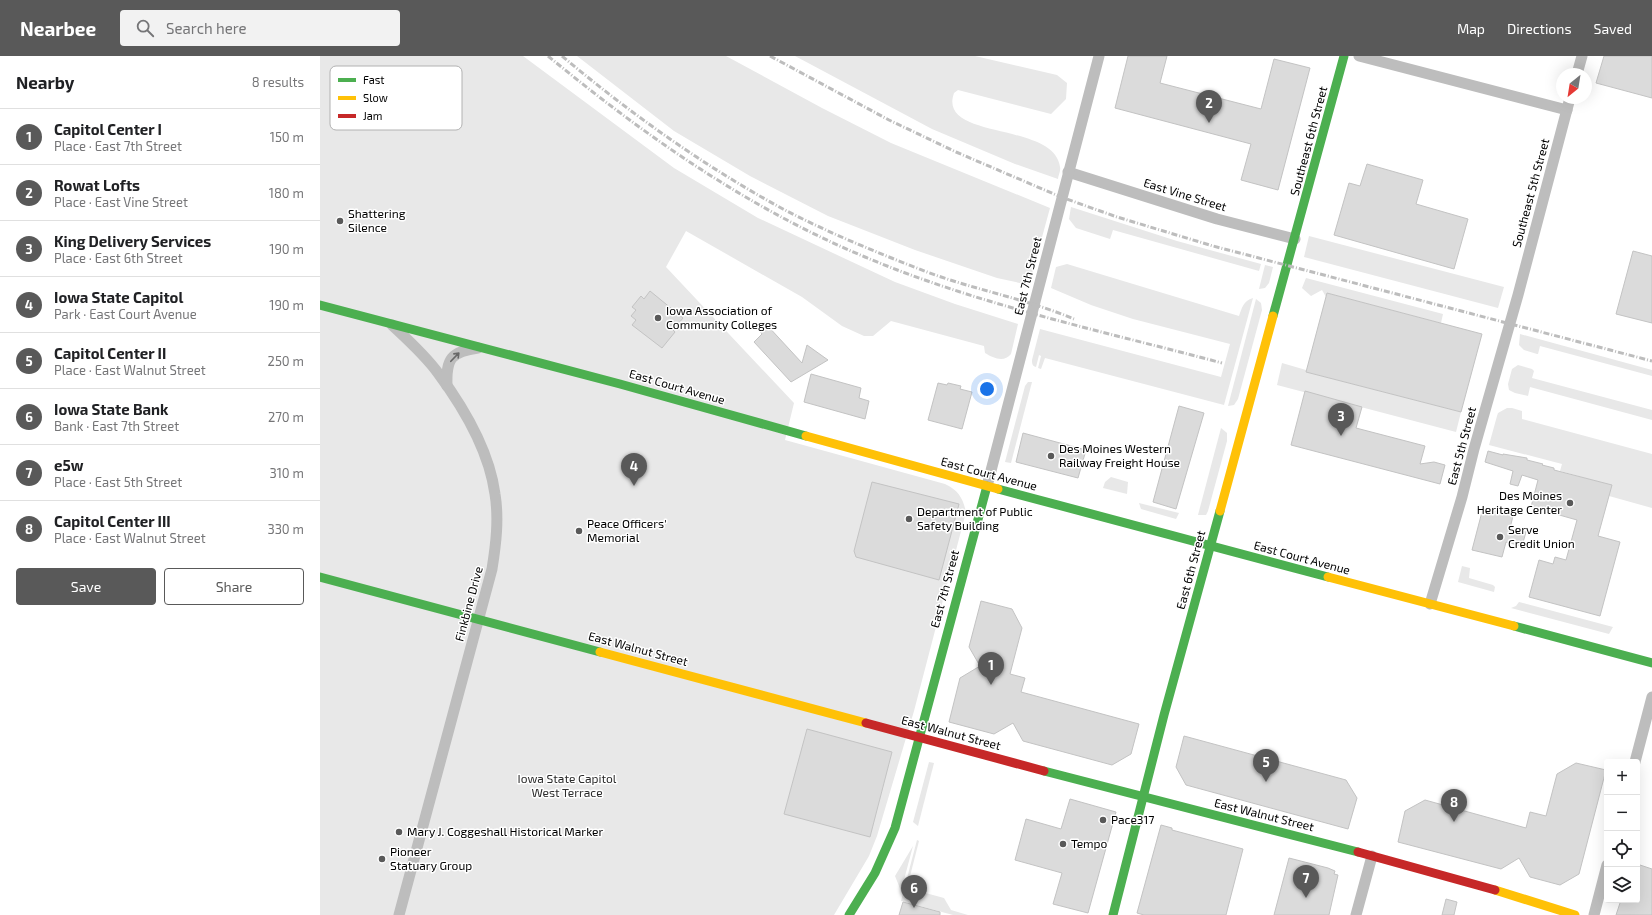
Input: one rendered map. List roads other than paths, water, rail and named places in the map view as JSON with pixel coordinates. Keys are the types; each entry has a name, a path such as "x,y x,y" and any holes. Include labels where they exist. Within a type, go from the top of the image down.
{"street":[{"name":"East 7th Street","path":"849,915 871,883 887,851 895,828 1099,56"},
{"name":"Southeast 6th Street","path":"1296,236 1344,56"},
{"path":"1359,56 1567,110"},
{"path":"1579,68 1582,56"},
{"name":"Southeast 5th Street","path":"1518,295 1568,104"},
{"name":"East Vine Street","path":"1068,172 1204,215 1296,236"},
{"name":"East 6th Street","path":"1113,915 1210,546 1296,236"},
{"name":"East 5th Street","path":"1430,604 1462,497 1474,449 1518,295"},
{"name":"East Court Avenue","path":"320,305 620,384 986,486 1652,663"},
{"name":"Finkbine Drive","path":"390,324 420,352 438,372 472,426 480,445 495,493 496,544 492,569 399,915"},
{"path":"447,386 448,367 450,361 456,354 462,351 483,348"},
{"name":"East Walnut Street","path":"320,577 1143,797 1372,856 1521,897 1575,915"},
{"path":"1636,759 1652,697"},
{"path":"1356,915 1372,856"},
{"path":"1594,915 1606,867"}],"railway":[{"path":"548,56 622,114 699,168 739,193 822,238 908,274 996,303 1222,363"},
{"path":"562,56 641,119 725,175 783,209 890,258 927,272 1038,306 1074,319"},
{"path":"770,56 889,120 956,152 1061,197 1117,217 1213,246 1652,361"}],"place":[{"name":"Rowat Lofts","path":"1209,123"},
{"name":"Shattering Silence","path":"340,221"},
{"name":"Iowa Association of Community Colleges","path":"658,318"},
{"name":"King Delivery Services","path":"1341,436"},
{"name":"Des Moines Western Railway Freight House","path":"1051,456"},
{"name":"Iowa State Capitol","path":"634,486"},
{"name":"Des Moines Heritage Center","path":"1570,503"},
{"name":"Department of Public Safety Building","path":"909,519"},
{"name":"Peace Officers' Memorial","path":"579,531"},
{"name":"Serve Credit Union","path":"1500,537"},
{"name":"Capitol Center I","path":"991,685"},
{"name":"Capitol Center II","path":"1266,782"},
{"name":"Pace317","path":"1103,820"},
{"name":"Capitol Center III","path":"1454,822"},
{"name":"Mary J. Coggeshall Historical Marker","path":"399,832"},
{"name":"Tempo","path":"1063,844"},
{"name":"Pioneer Statuary Group","path":"382,859"},
{"name":"e5w","path":"1306,898"},
{"name":"Iowa State Bank","path":"914,908"}],"park label":[{"name":"Iowa State Capitol West Terrace","path":"567,786"}]}
